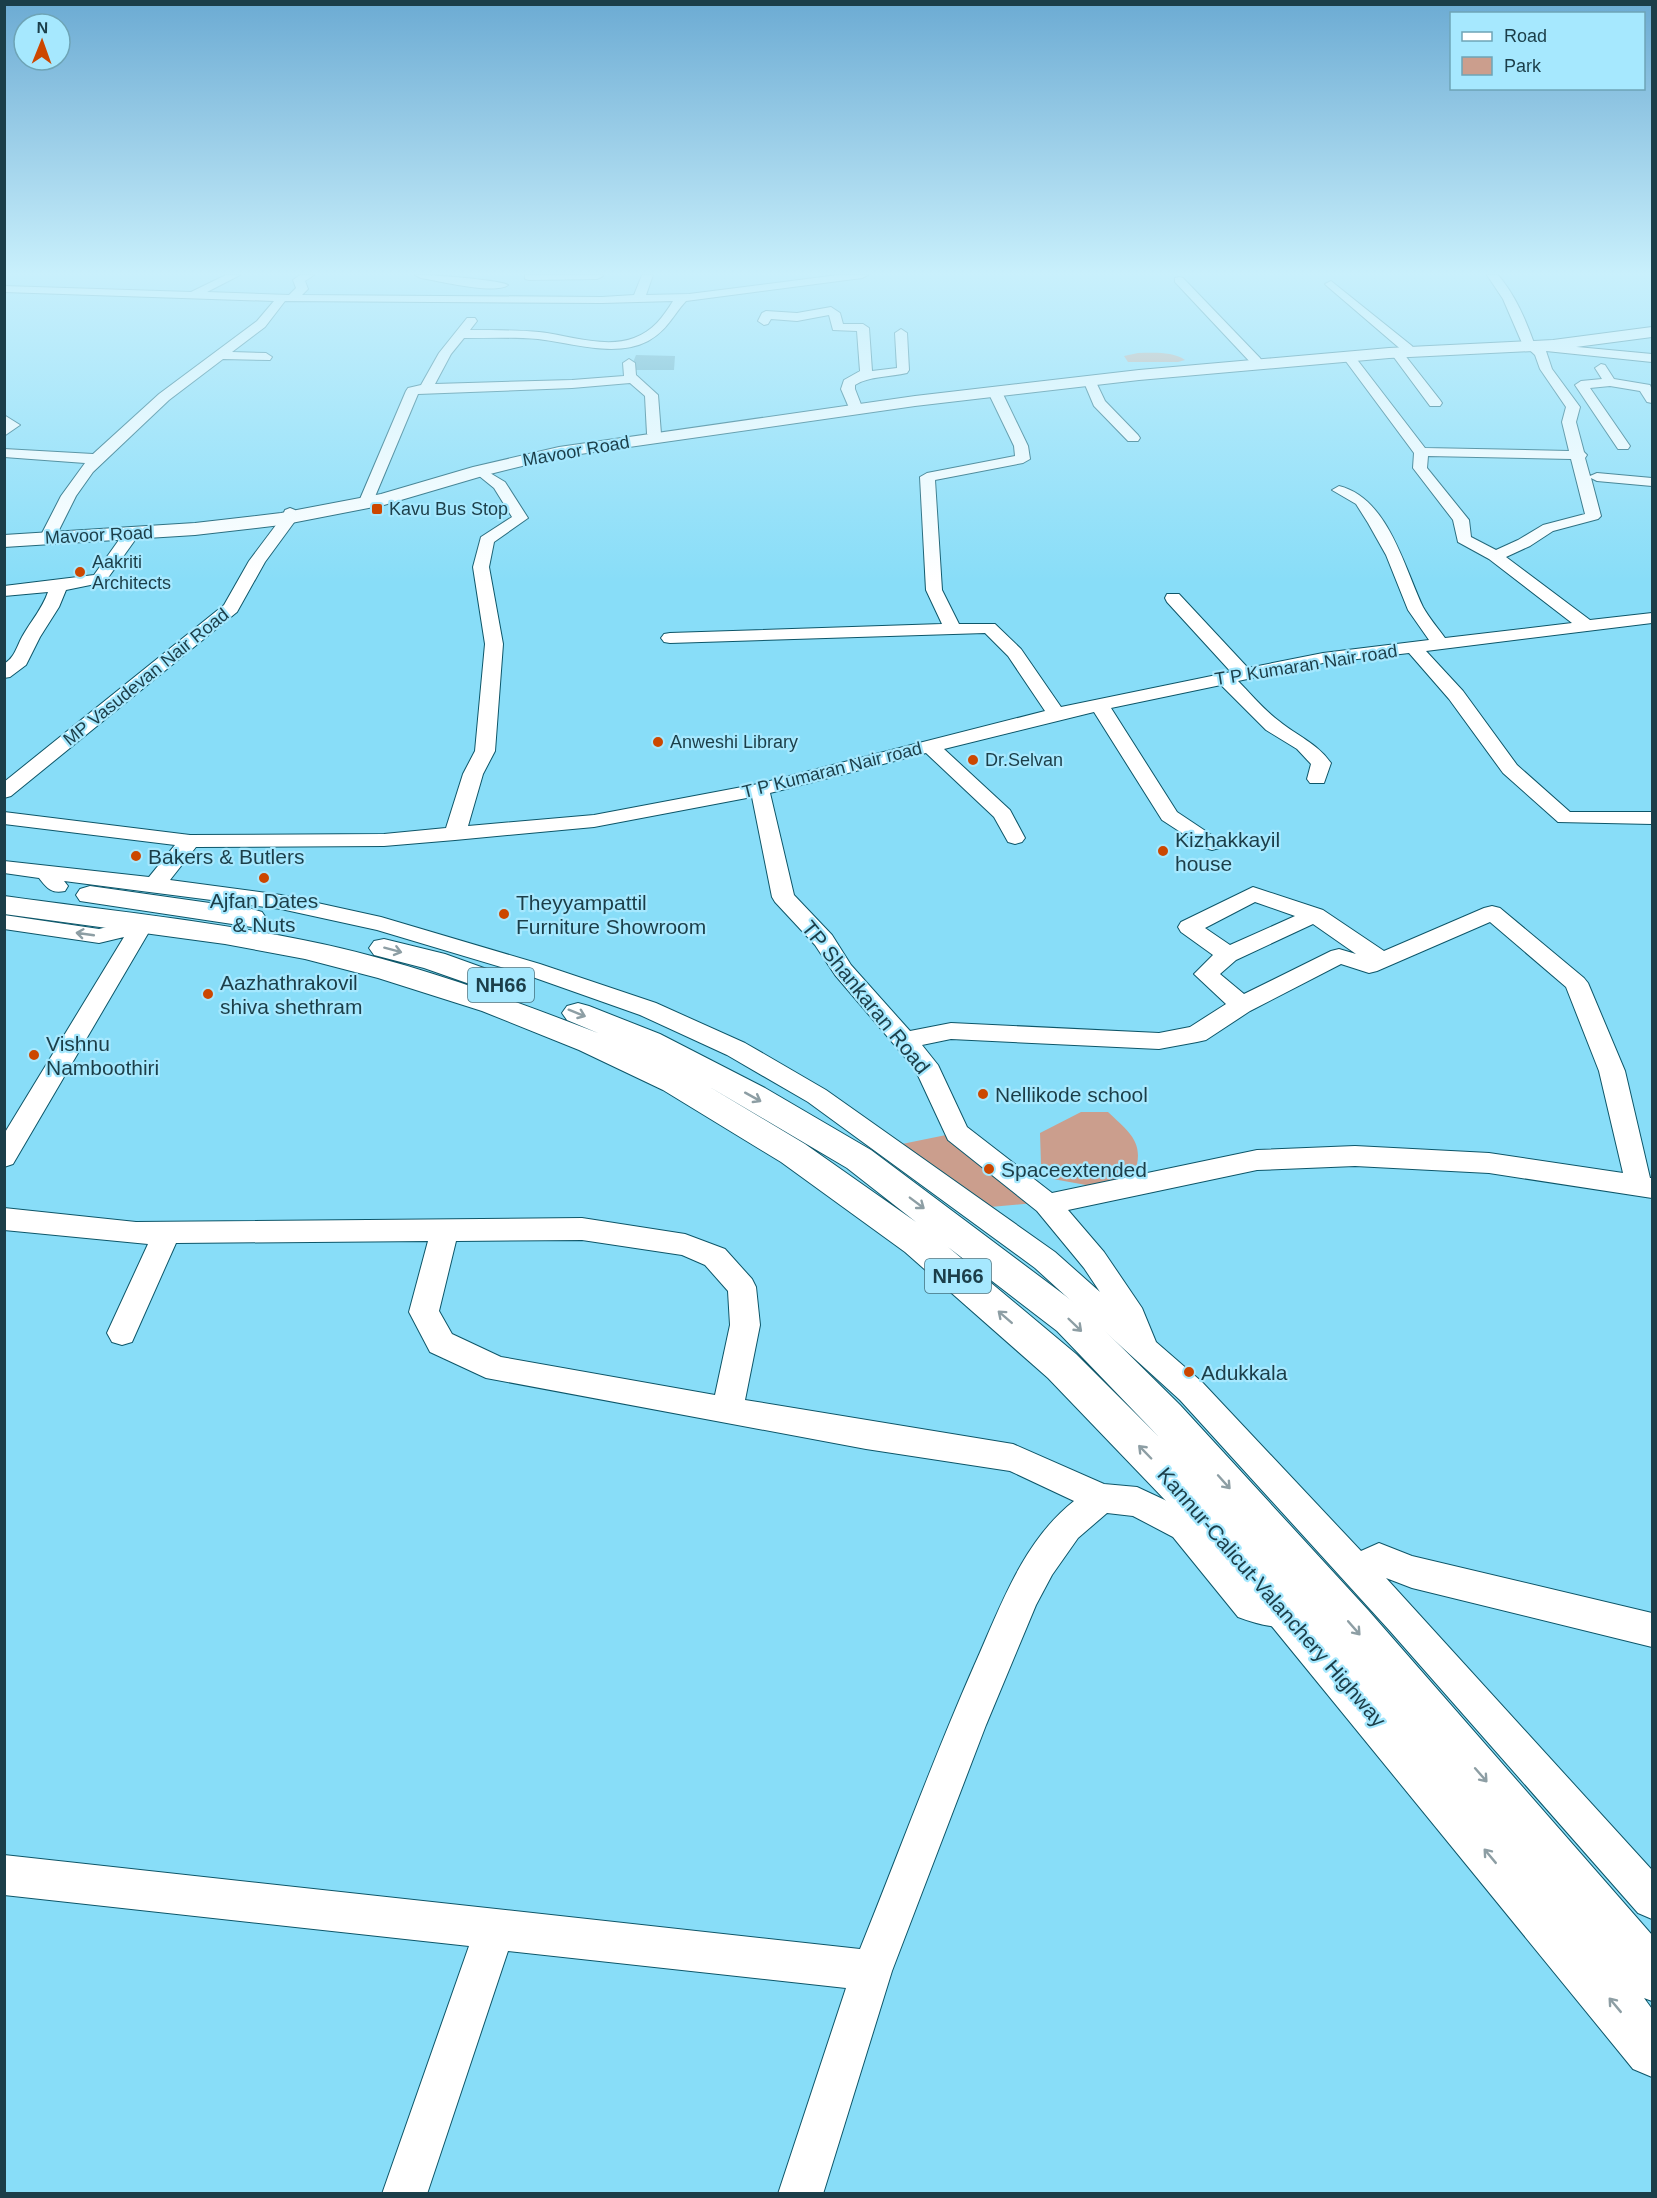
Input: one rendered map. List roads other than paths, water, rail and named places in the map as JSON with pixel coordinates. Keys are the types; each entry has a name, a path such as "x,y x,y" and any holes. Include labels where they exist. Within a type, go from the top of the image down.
{"main road":[{"name":"Mavoor Road","path":"4,539 200,525 290,515 367,499 530,454 654,434 1086,378"},
{"name":"Mavoor Road","path":"49,535 195,530 384,499 532,457 585,448 915,401 1115,378"},
{"name":"Kannur-Calicut-Valanchery Highway","path":"4,884 54,882 264,920 434,961 551,1002 649,1042 753,1096 859,1159 1070,1320 1166,1417 1352,1625 1653,1975"},
{"name":"Kannur-Calicut-Valanchery Highway","path":"4,905 225,935 304,950 387,971 514,1013 590,1042 675,1082 793,1153 918,1242 1062,1366 1204,1512 1653,2050"}],"street":[{"path":"49,535 69,492 96,459 164,397 189,378"},
{"path":"426,388 432,378"},
{"path":"855,407 848,389 849,383 857,378"},
{"path":"1364,378 1421,452 1580,455"},
{"path":"1419,378 1435,403"},
{"path":"1495,556 1524,543 1548,528 1593,516 1580,455 1569,422 1572,407 1552,378"},
{"path":"1607,378 1610,382"},
{"path":"367,499 412,391 426,388 489,388 633,379 651,395 654,434"},
{"path":"1089,380 1099,403 1133,438"},
{"path":"1623,446 1581,385 1610,382 1645,388 1653,399"},
{"path":"953,629 934,590 927,477 1023,459 1021,446 995,393"},
{"path":"4,419 13,424 4,432"},
{"path":"1421,452 1420,468 1461,520 1464,538 1495,556 1587,626"},
{"path":"4,453 96,459"},
{"path":"455,834 473,774 485,751 494,644 481,567 487,540 520,518 500,484 480,471"},
{"path":"1597,477 1653,482"},
{"path":"1339,490 1361,501 1376,523 1394,555 1416,610 1440,645"},
{"name":"MP Vasudevan Nair Road","path":"4,792 231,608 257,561 290,515"},
{"path":"4,591 59,586 99,579 132,533"},
{"path":"4,673 20,661 51,607 59,586"},
{"path":"1173,598 1273,726 1304,745 1321,763 1317,779"},
{"name":"T P Kumaran Nair road","path":"4,818 190,841 384,840 594,821 759,790 1056,714 1233,676 1333,657 1653,618"},
{"path":"670,638 988,628 1015,653 1056,714"},
{"path":"1414,648 1456,695 1510,769 1565,818 1653,819"},
{"path":"1099,704 1169,816 1212,844"},
{"path":"930,746 1003,814 1015,838"},
{"name":"TP Shankaran Road","path":"759,790 766,812 783,897 824,940 843,970 926,1065 957,1133 1047,1204 1101,1269 1132,1316 1144,1349"},
{"path":"154,885 190,841"},
{"path":"4,867 54,882 154,885 281,902 381,924 553,976 648,1010 736,1049 817,1096 1045,1260 1191,1391 1357,1570 1653,1899"},
{"path":"1228,955 1189,927 1253,894 1315,915 1382,961"},
{"path":"904,1040 951,1031 1159,1041 1197,1034 1242,1005 1339,956 1369,966 1492,913 1576,982 1612,1071 1646,1187 1489,1163 1355,1156 1257,1160 1047,1204"},
{"path":"1242,1005 1206,974 1228,955 1315,915"},
{"path":"4,922 99,936 142,925"},
{"path":"4,1157 142,925"},
{"path":"4,1219 136,1233 582,1229 685,1245 715,1257 742,1287 745,1325 727,1410"},
{"path":"445,1231 424,1312 441,1343 497,1370 1013,1458 1102,1498 1137,1502 1185,1526 1250,1605 1287,1612"},
{"path":"122,1334 167,1233"},
{"path":"800,2193 872,1971 968,1723 1023,1595 1040,1564 1066,1527 1102,1498"},
{"path":"1357,1570 1379,1559 1412,1572 1653,1630"},
{"path":"4,1875 872,1971"},
{"path":"404,2193 495,1930"}],"place":[{"name":"Kavu Bus Stop","path":"377,509"},
{"name":"Aakriti Architects","path":"80,572"},
{"name":"Anweshi Library","path":"658,742"},
{"name":"Dr.Selvan","path":"973,760"},
{"name":"Kizhakkayil house","path":"1163,851"},
{"name":"Bakers & Butlers","path":"136,856"},
{"name":"Ajfan Dates & Nuts","path":"264,878"},
{"name":"Theyyampattil Furniture Showroom","path":"504,914"},
{"name":"Aazhathrakovil shiva shethram","path":"208,994"},
{"name":"Vishnu Namboothiri","path":"34,1055"},
{"name":"Nellikode school","path":"983,1094"},
{"name":"Spaceextended","path":"989,1169"},
{"name":"Adukkala","path":"1189,1372"}]}
